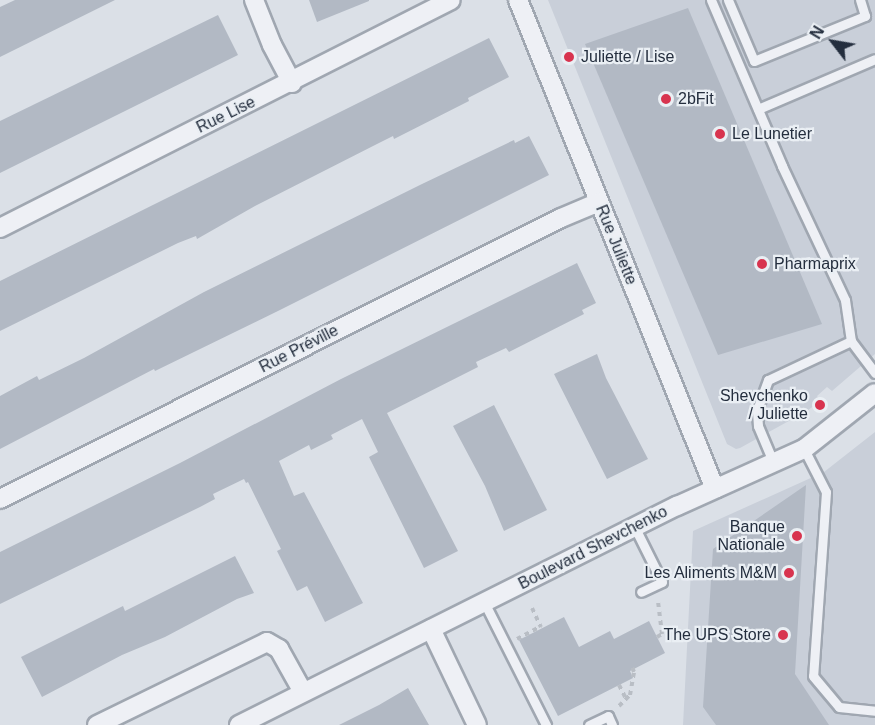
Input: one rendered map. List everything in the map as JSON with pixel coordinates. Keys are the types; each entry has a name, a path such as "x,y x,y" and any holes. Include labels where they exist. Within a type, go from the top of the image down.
{"street":[{"path":"254,0 272,45 292,82"},
{"name":"Rue Lise","path":"0,228 451,0"},
{"name":"Rue Juliette","path":"518,0 715,489"},
{"name":"Rue Préville","path":"0,499 561,218 599,202"},
{"name":"Boulevard Shevchenko","path":"239,725 634,528 804,449 875,393"},
{"path":"431,629 477,725"},
{"path":"97,725 267,642 279,648 303,692"}],"lane":[{"path":"711,0 845,300 851,341 875,373"},
{"path":"728,0 754,61 865,16 860,0"},
{"path":"758,109 875,60"},
{"path":"774,464 758,426 757,410 768,380 851,341"},
{"path":"804,449 826,492 813,676 839,707 875,711"},
{"path":"634,528 662,582 641,592"},
{"path":"484,602 546,725"},
{"path":"589,725 608,716 612,725"}],"path":[{"path":"657,637 662,634 658,592"},
{"path":"532,609 542,628"},
{"path":"619,685 628,697 634,672 632,667"}],"shaded area":[{"path":"548,0 875,0 875,354 832,391 827,387 817,396 820,401 807,411 740,448 736,449 727,444"},
{"path":"875,432 875,725 683,725 693,531 824,472"}],"building":[{"path":"15,0 115,0 0,57 0,7"},
{"path":"309,0 369,0 369,1 317,22"},
{"path":"688,8 822,324 718,355 585,44"},
{"path":"218,15 238,55 0,173 0,121"},
{"path":"489,38 509,77 468,98 469,101 394,139 393,136 377,144 255,206 197,239 196,236 178,243 0,331 0,281"},
{"path":"529,136 549,175 280,310 155,371 154,369 0,449 0,396 37,376 39,380 84,358 204,292 422,184 514,140 515,143"},
{"path":"577,263 596,303 582,310 584,314 509,352 506,348 476,362 478,367 387,413 458,551 424,568 369,457 378,452 362,419 331,435 333,439 311,450 309,445 279,461 294,496 304,492 363,603 325,622 307,586 297,591 277,551 281,549 248,482 246,483 244,479 213,494 215,499 200,507 0,604 0,552 180,463 341,379"},
{"path":"597,354 606,378 648,459 607,479 554,374"},
{"path":"494,405 547,510 504,531 485,486 453,426"},
{"path":"806,485 795,674 829,725 716,725 703,707 713,549"},
{"path":"235,556 254,593 237,599 165,637 122,655 42,697 21,657 123,606 125,611"},
{"path":"564,617 579,647 610,631 614,639 649,621 665,653 630,671 633,678 558,716 519,640"},
{"path":"408,688 429,725 339,725 379,705"}],"place":[{"name":"Juliette / Lise","path":"569,57"},
{"name":"2bFit","path":"666,99"},
{"name":"Le Lunetier","path":"720,134"},
{"name":"Pharmaprix","path":"762,264"},
{"name":"Shevchenko / Juliette","path":"820,405"},
{"name":"Banque Nationale","path":"797,536"},
{"name":"Les Aliments M&M","path":"789,573"},
{"name":"The UPS Store","path":"783,635"}]}
